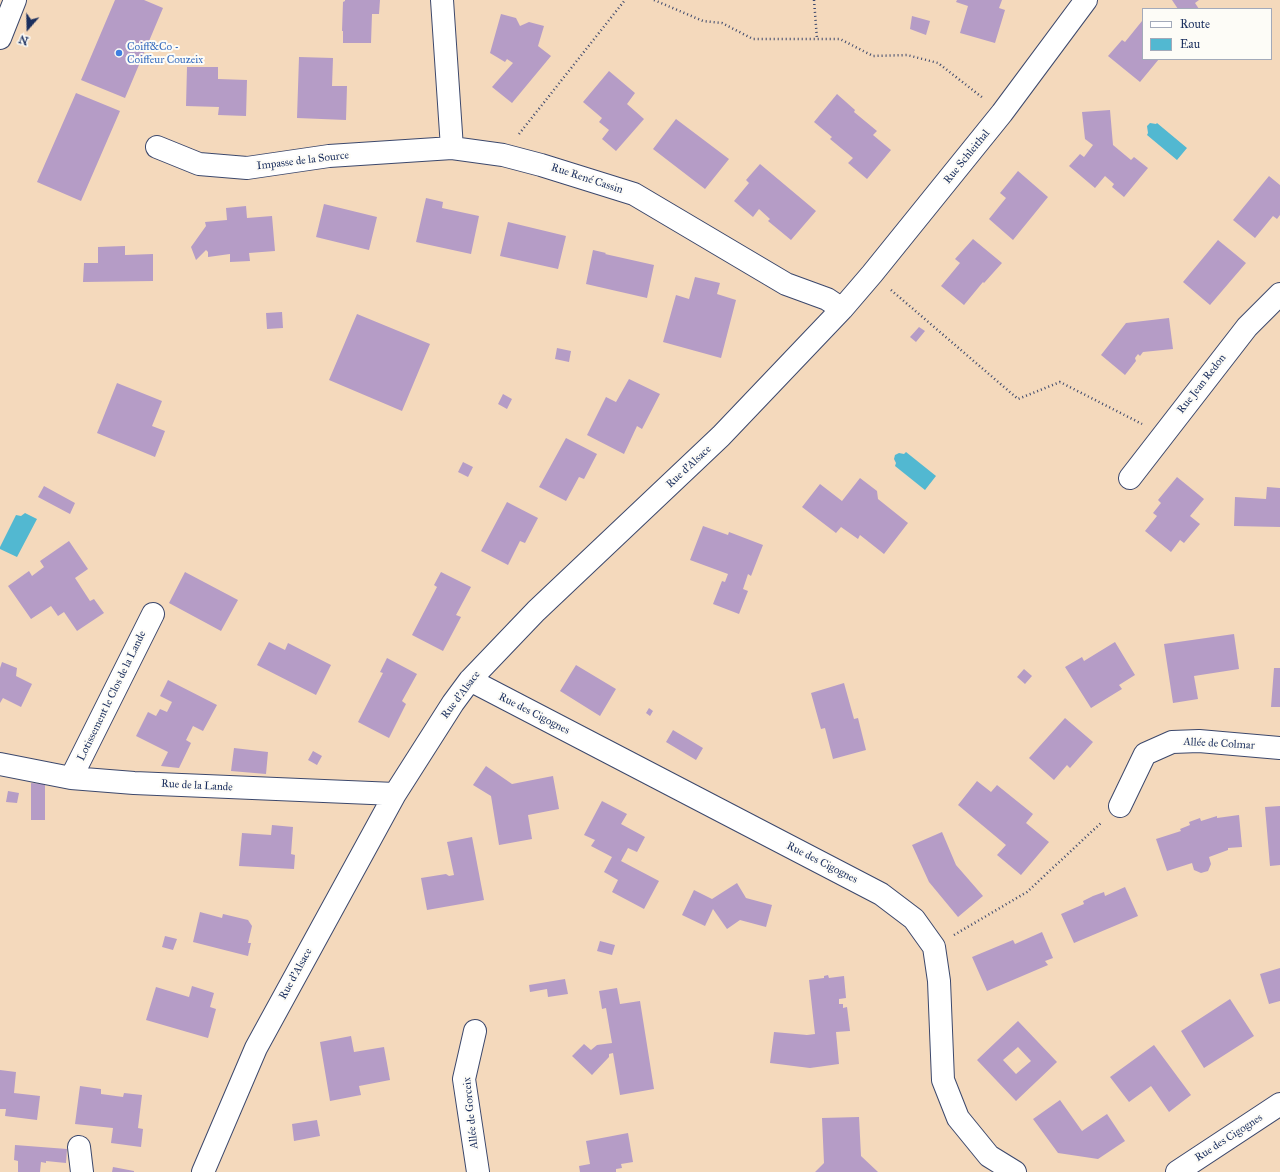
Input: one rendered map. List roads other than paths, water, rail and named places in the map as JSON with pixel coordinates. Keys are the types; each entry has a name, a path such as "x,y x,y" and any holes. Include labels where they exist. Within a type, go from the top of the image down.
{"street":[{"path":"0,38 15,0"},
{"path":"442,0 452,148"},
{"name":"Rue Schleithal","path":"842,309 1002,113 1086,0"},
{"name":"Impasse de la Source","path":"157,147 198,164 247,168 329,156 452,148"},
{"name":"Rue René Cassin","path":"452,148 503,155 541,165 634,194 786,284 827,299 842,309"},
{"name":"Rue Jean Redon","path":"1130,478 1247,327 1280,294"},
{"name":"Rue d'Alsace","path":"203,1172 256,1048 394,794 453,703 470,680 536,611 721,436 842,309"},
{"name":"Lotissement le Clos de la Lande","path":"71,778 153,614"},
{"name":"Rue des Cigognes","path":"470,680 881,894 914,919 934,947 940,981 942,1080 958,1118 989,1156 1015,1172"},
{"name":"Allée de Colmar","path":"1120,806 1145,754 1172,742 1198,741 1280,748"},
{"name":"Rue de la Lande","path":"0,764 71,778 134,783 394,794"},
{"name":"Allée de Gorceix","path":"475,1031 464,1079 478,1172"},
{"name":"Rue des Cigognes","path":"1177,1172 1280,1104"},
{"path":"79,1147 82,1172"}],"water":[{"path":"1150,123 1157,123 1187,148 1177,160 1147,135 1147,126"},
{"path":"906,452 936,476 925,490 895,466 895,455 899,453 904,454"},
{"path":"25,513 37,519 17,557 0,549 0,547 16,515 21,516"}],"place":[{"name":"Coiff&Co - Coiffeur Couzeix","path":"119,53"}]}
